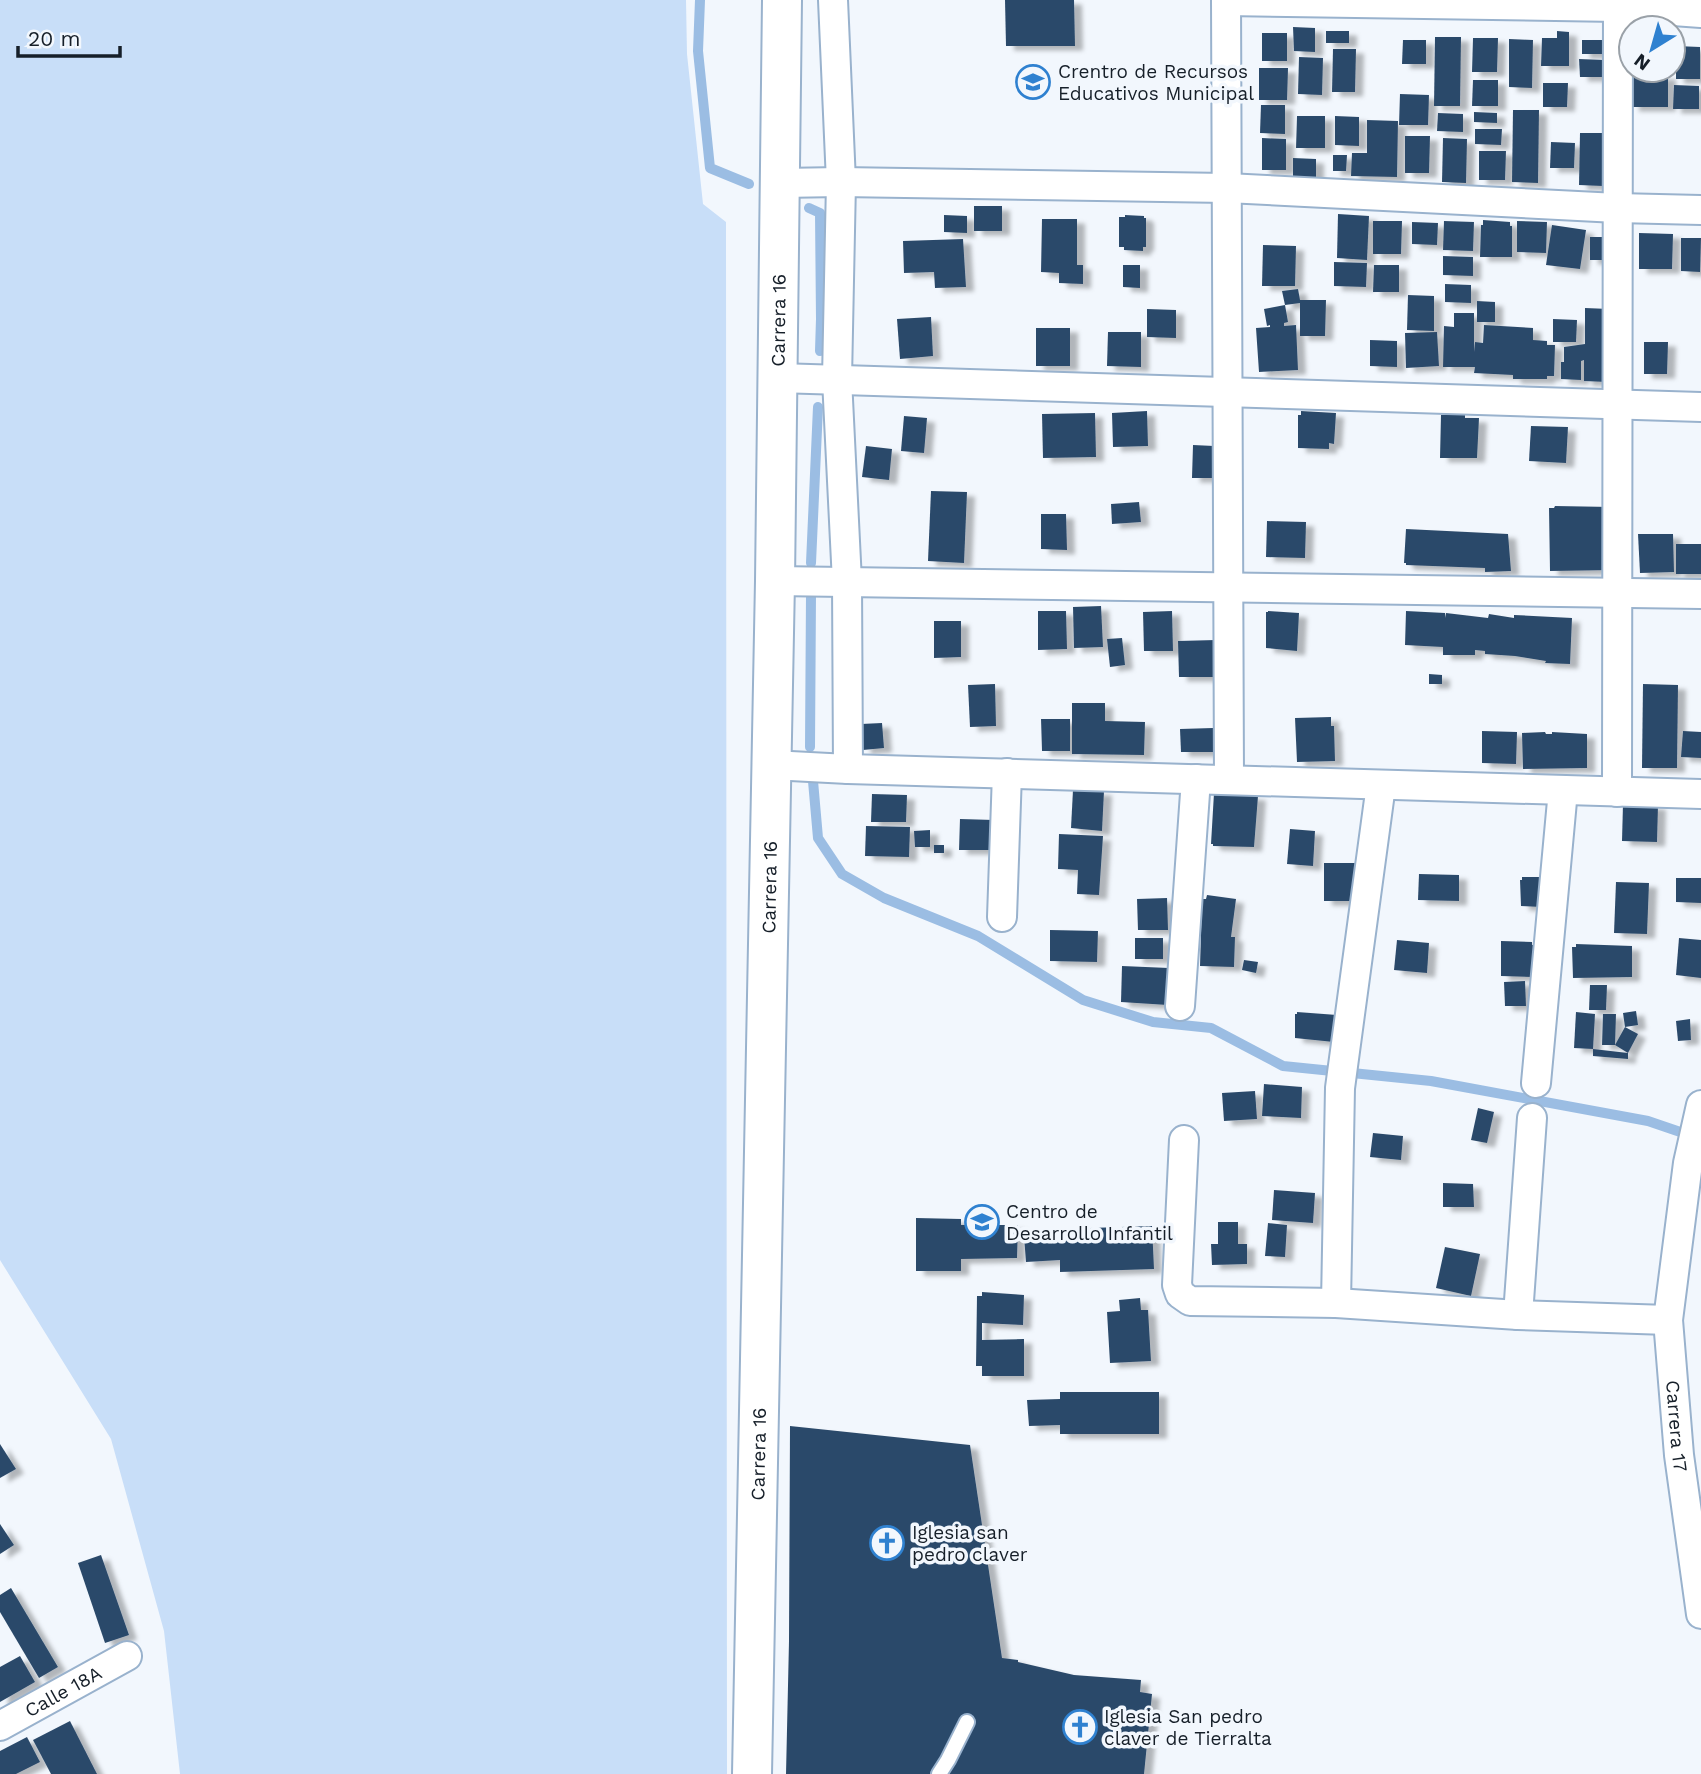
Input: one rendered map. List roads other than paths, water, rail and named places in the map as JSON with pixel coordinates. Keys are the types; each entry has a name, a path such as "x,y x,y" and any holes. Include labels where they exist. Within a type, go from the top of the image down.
{"main road":[{"name":"Carrera 16","path":"752,1774 775,581 782,0"}],"street":[{"path":"833,0 841,182 836,379 847,582 848,769"},
{"path":"1229,780 1226,0 1618,4 1701,13"},
{"path":"1617,792 1618,4"},
{"path":"780,183 1227,188 1701,211"},
{"path":"778,377 1701,407"},
{"path":"775,581 1701,594"},
{"path":"771,765 1701,794"},
{"path":"1003,917 1007,773"},
{"path":"1180,1006 1196,779"},
{"path":"1336,1303 1340,1088 1381,785"},
{"path":"1518,1315 1534,1100 1563,790"},
{"name":"Carrera 17","path":"1701,1105 1688,1163 1668,1320 1690,1454 1701,1614"},
{"path":"1184,1140 1177,1285 1180,1294 1195,1303 1336,1303 1518,1315 1668,1320"},
{"name":"Calle 18A","path":"0,1726 127,1656"}],"lane":[{"path":"939,1774 967,1722"}],"waterway":[{"path":"700,0 698,51 710,168 749,184"},
{"path":"809,208 820,213 820,351"},
{"path":"811,563 818,407"},
{"path":"810,747 811,594"},
{"path":"813,781 818,838 842,874 884,898 978,936 1083,1000 1153,1022 1211,1028 1283,1066 1431,1081 1648,1121 1692,1136"}],"place":[{"name":"Crentro de Recursos Educativos Municipal","path":"1033,82"},
{"name":"Centro de Desarrollo Infantil","path":"982,1222"},
{"name":"Iglesia san pedro claver","path":"887,1543"},
{"name":"Iglesia San pedro claver de Tierralta","path":"1080,1727"}]}
